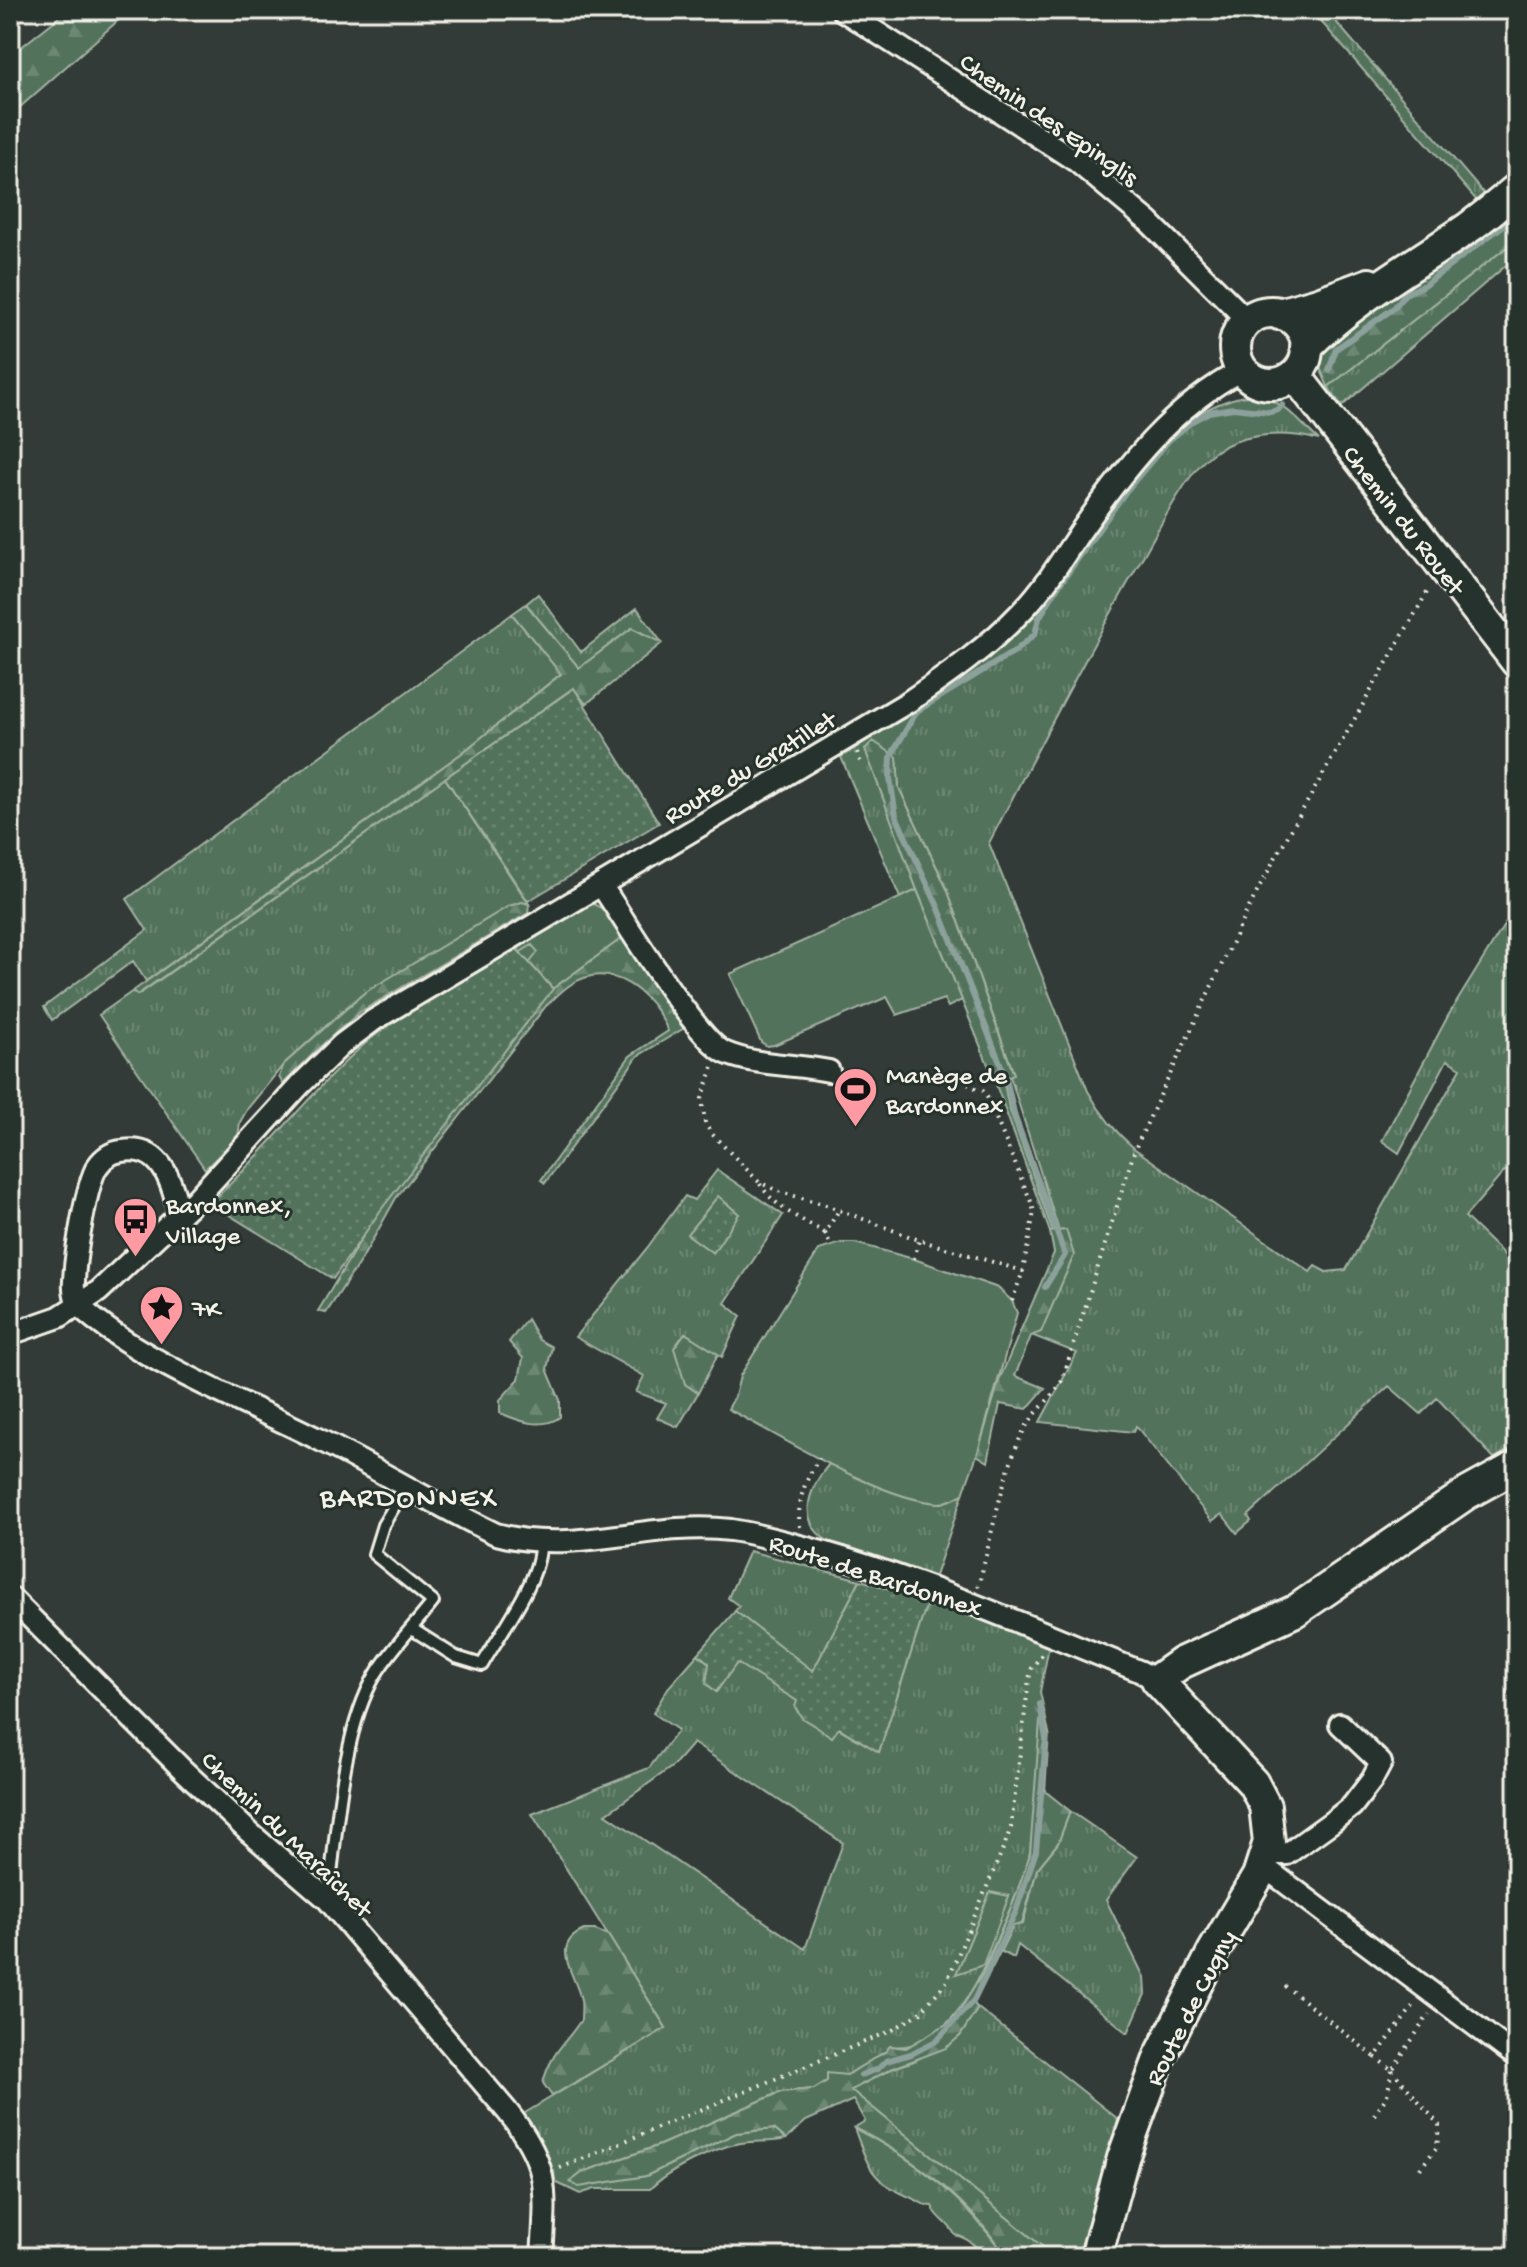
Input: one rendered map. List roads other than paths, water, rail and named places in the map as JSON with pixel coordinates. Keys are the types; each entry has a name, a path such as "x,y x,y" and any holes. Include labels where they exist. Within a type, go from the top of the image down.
{"street":[{"name":"Chemin des Epinglis","path":"842,10 1076,161 1149,222 1248,321"},
{"path":"1306,347 1325,328 1397,274 1469,228 1517,189"},
{"path":"1279,314 1297,324 1305,338 1303,363 1295,375 1283,382 1269,384 1256,381 1242,370 1235,347 1240,329 1248,321 1262,314 1279,314 1318,303 1397,274"},
{"name":"Route du Gratillet","path":"10,1334 44,1324 99,1291 180,1215 300,1085 353,1036 426,987 908,702 962,666 1024,610 1121,476 1151,440 1201,395 1242,370"},
{"name":"Chemin du Rouet","path":"1295,375 1517,662"},
{"path":"601,885 695,1024 720,1050 740,1057 829,1071"},
{"path":"78,1305 74,1279 87,1198 91,1181 105,1159 115,1152 127,1150 138,1150 157,1159 173,1187 180,1215"},
{"name":"Route de Bardonnex","path":"78,1305 92,1318 152,1356 407,1485 496,1534 540,1543 704,1528 754,1534 917,1582 1157,1680"},
{"path":"1157,1680 1181,1663 1295,1611 1466,1494 1517,1466"},
{"name":"Chemin du Maraîchet","path":"10,1597 192,1778 328,1900 512,2117 543,2175 542,2257"},
{"name":"Route de Cugny","path":"1096,2257 1123,2158 1160,2056 1264,1860 1269,1842 1268,1819 1261,1795 1253,1783 1157,1680"},
{"path":"1264,1860 1287,1854 1352,1806 1372,1780 1381,1763 1340,1724"},
{"path":"1264,1860 1517,2057"}],"lane":[{"path":"328,1900 348,1758 361,1711 378,1671 433,1602 374,1554 383,1525 407,1485"},
{"path":"412,1629 456,1657 482,1665 535,1573 540,1543"}],"waterway":[{"path":"1329,370 1336,349 1394,308 1405,294 1423,286 1517,215"},
{"path":"1045,1287 1065,1255 1015,1117 1006,1078 939,909 896,816 890,778 891,756 917,711 1015,651 1035,634 1039,618 1057,588 1126,491 1168,441 1209,412 1233,408 1270,412 1282,405"},
{"path":"861,2075 878,2069 886,2061 911,2054 936,2041 974,2000 1016,1911 1036,1851 1046,1739 1040,1704"}],"place":[{"name":"Manège de Bardonnex","path":"855,1128"},
{"name":"Bardonnex, Village","path":"135,1258"},
{"name":"7K","path":"161,1346"}],"district":[{"name":"BARDONNEX","path":"409,1496"}]}
